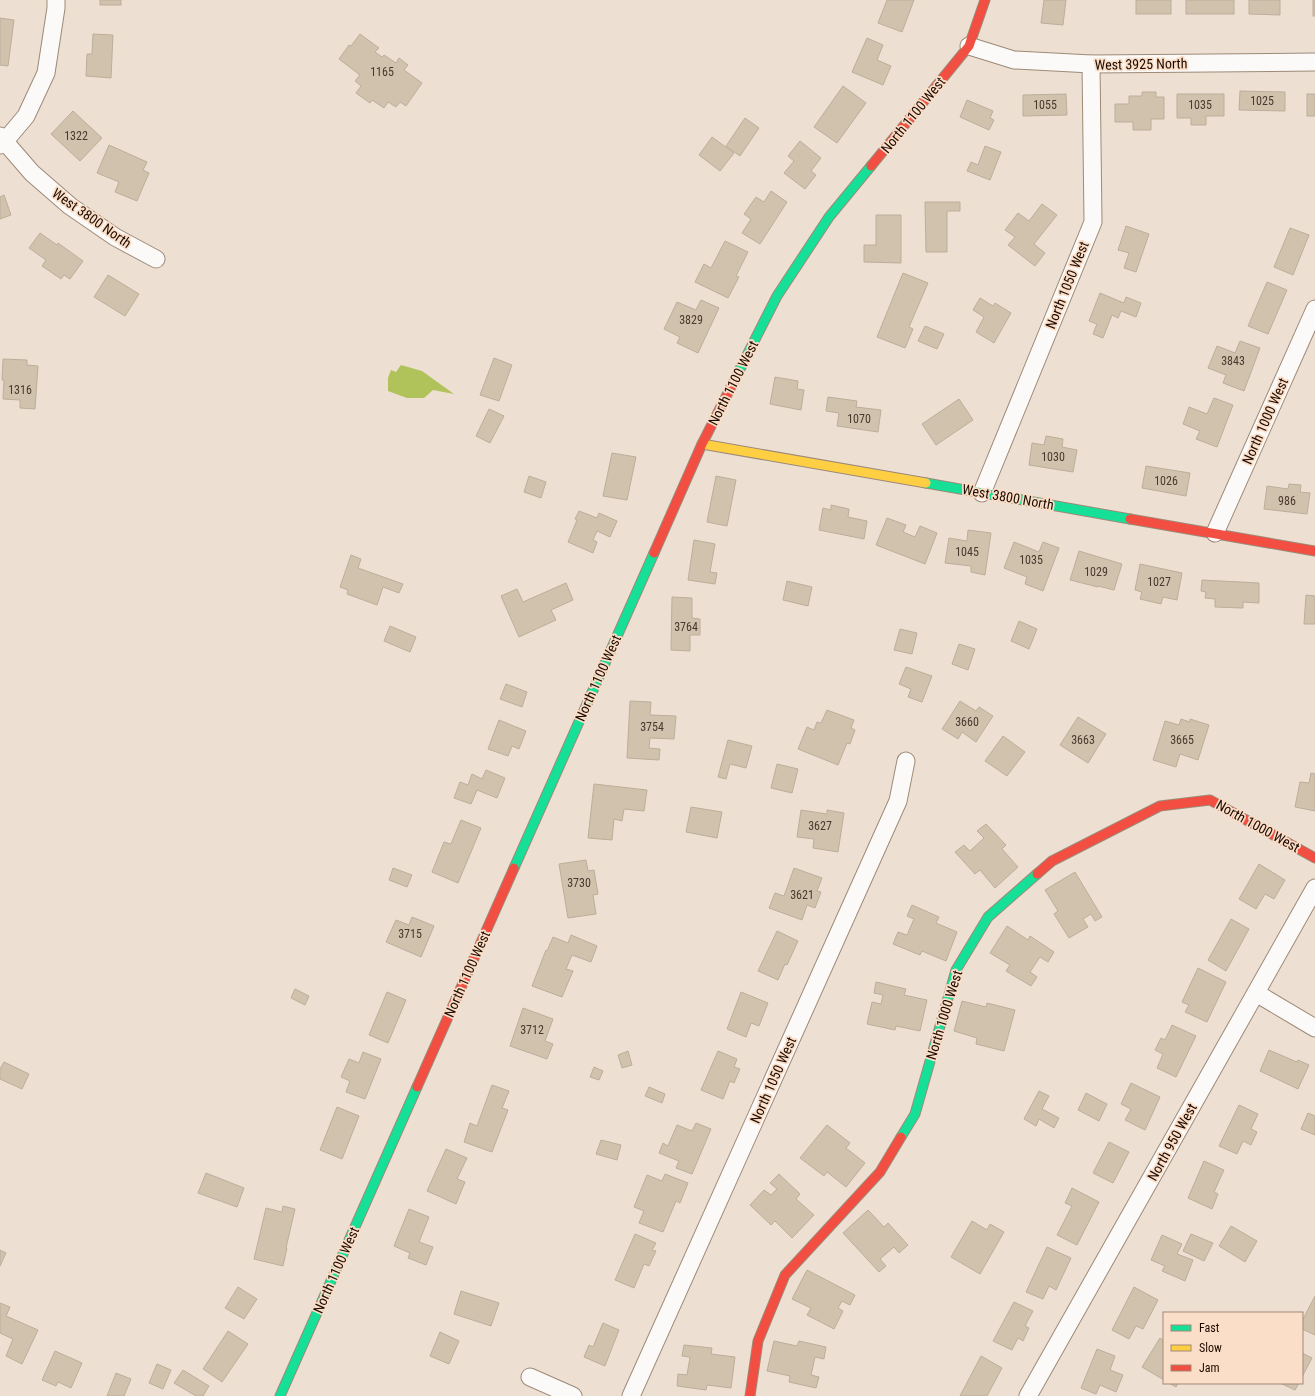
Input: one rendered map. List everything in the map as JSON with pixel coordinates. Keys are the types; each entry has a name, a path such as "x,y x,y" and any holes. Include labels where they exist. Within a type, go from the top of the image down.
{"street":[{"path":"2,141 26,116 46,73 56,0"},
{"name":"North 1100 West","path":"280,1396 702,444 777,296 829,217 969,46 985,0"},
{"name":"West 3925 North","path":"969,46 1014,60 1091,64 1315,62"},
{"name":"North 1050 West","path":"982,493 1093,222 1091,64"},
{"name":"West 3800 North","path":"2,141 32,173 70,206 115,237 156,259"},
{"name":"North 1000 West","path":"1215,533 1313,317"},
{"name":"West 3800 North","path":"702,444 1315,551"},
{"name":"North 1050 West","path":"631,1396 898,801 906,761"},
{"name":"North 1000 West","path":"750,1396 758,1342 785,1274 880,1172 915,1114 956,970 988,918 1052,861 1160,806 1210,800 1315,858"},
{"name":"North 950 West","path":"1028,1396 1315,888"},
{"path":"1256,993 1315,1028"},
{"path":"530,1378 573,1396"}],"shaded area":[{"path":"401,365 422,371 454,394 433,390 424,398 407,398 388,391 388,378 391,370 396,372"}],"building":[{"path":"100,0 121,0 121,5 100,5"},
{"path":"887,0 914,0 902,32 878,23"},
{"path":"1044,0 1066,0 1063,25 1041,23"},
{"path":"1136,0 1171,0 1171,14 1136,14"},
{"path":"1186,0 1234,0 1234,14 1186,14"},
{"path":"1249,0 1280,0 1280,15 1249,14"},
{"path":"1313,0 1315,0 1315,16 1313,16"},
{"path":"0,18 14,20 8,66 0,65"},
{"path":"93,34 113,35 111,78 86,76 87,54 92,54"},
{"path":"360,34 379,48 375,52 382,57 384,55 396,63 399,58 408,65 404,70 422,83 406,106 400,102 396,107 388,102 384,108 372,100 370,103 356,93 361,86 355,81 360,75 339,59 349,45 351,46"},
{"path":"867,38 883,45 877,60 891,66 883,85 852,72"},
{"path":"843,86 866,103 837,143 814,127"},
{"path":"1240,91 1285,92 1285,111 1239,110"},
{"path":"1142,92 1156,92 1156,97 1164,97 1164,119 1151,119 1151,130 1133,130 1133,122 1115,122 1115,104 1129,104 1129,96 1142,96"},
{"path":"1066,94 1067,115 1023,116 1023,95"},
{"path":"1177,94 1224,94 1224,116 1206,116 1206,125 1191,125 1191,118 1177,118"},
{"path":"1307,94 1315,94 1315,116 1307,116"},
{"path":"967,100 993,111 990,118 994,120 989,130 960,117"},
{"path":"73,111 102,138 80,161 51,134"},
{"path":"745,118 759,128 740,156 726,146"},
{"path":"712,137 734,153 720,171 699,155"},
{"path":"800,141 821,158 811,171 816,175 805,189 784,173 794,161 788,156"},
{"path":"109,145 147,162 143,170 149,173 137,201 115,192 119,182 97,173"},
{"path":"985,146 1001,152 990,180 967,171 971,162 978,165"},
{"path":"771,191 787,202 760,244 742,233 751,219 744,214 756,197 764,202"},
{"path":"4,195 11,215 0,219 0,197"},
{"path":"925,202 960,202 960,211 947,211 947,252 926,252"},
{"path":"1042,204 1057,215 1034,244 1045,253 1035,266 1008,245 1015,237 1005,230 1018,213 1029,221"},
{"path":"876,215 901,215 901,263 864,262 864,245 876,245"},
{"path":"1126,226 1149,234 1136,272 1124,268 1129,253 1118,250"},
{"path":"1290,228 1309,235 1293,275 1274,267"},
{"path":"40,233 57,245 58,243 83,261 70,279 64,275 61,279 42,266 46,260 29,248"},
{"path":"725,241 748,252 736,276 739,277 728,298 695,282 704,264 711,268"},
{"path":"903,273 928,283 909,327 913,329 905,348 877,337"},
{"path":"108,275 139,294 125,316 94,297"},
{"path":"1267,282 1287,290 1268,334 1248,326"},
{"path":"1100,293 1124,303 1126,297 1141,303 1136,317 1121,311 1118,318 1112,315 1103,338 1093,334 1097,324 1089,321"},
{"path":"980,298 993,306 995,303 1011,313 994,343 976,332 984,317 973,310"},
{"path":"701,300 719,308 698,353 677,343 680,337 664,329 677,302 696,310"},
{"path":"925,326 944,334 937,349 918,341"},
{"path":"1240,341 1260,348 1244,391 1223,383 1226,375 1208,368 1217,346 1235,353"},
{"path":"494,358 512,365 499,401 480,395"},
{"path":"3,359 27,360 27,365 38,366 35,409 20,408 20,400 3,399"},
{"path":"775,377 798,381 797,389 804,390 801,410 770,404"},
{"path":"828,397 857,401 856,407 881,410 878,432 837,426 839,413 826,411"},
{"path":"1214,398 1233,405 1217,447 1196,439 1200,431 1183,424 1189,407 1207,414"},
{"path":"959,399 973,420 936,445 922,424"},
{"path":"489,409 504,416 490,443 476,436"},
{"path":"1046,436 1063,439 1062,447 1077,450 1073,472 1029,465 1032,443 1044,445"},
{"path":"612,453 636,457 627,500 603,496"},
{"path":"1146,466 1190,473 1186,496 1142,488"},
{"path":"529,476 546,482 541,498 524,492"},
{"path":"716,476 736,480 727,526 707,522"},
{"path":"1289,484 1301,485 1300,492 1310,493 1307,514 1264,509 1267,486 1288,489"},
{"path":"831,505 849,509 848,517 867,521 864,539 819,530 823,508 831,510"},
{"path":"579,511 597,518 599,513 617,521 610,537 597,531 593,540 597,542 593,553 568,542"},
{"path":"887,518 906,525 903,532 915,537 920,526 937,533 925,564 876,545"},
{"path":"968,530 991,533 985,575 971,572 971,566 945,563 949,538 967,541"},
{"path":"694,540 715,544 710,572 717,573 715,584 688,580"},
{"path":"1014,542 1039,552 1043,542 1059,548 1043,591 1025,584 1027,577 1004,568"},
{"path":"1079,551 1122,564 1114,590 1070,580"},
{"path":"351,555 361,559 358,568 403,584 399,593 383,587 377,605 347,594 348,590 340,587"},
{"path":"1140,564 1182,573 1177,600 1163,597 1161,604 1140,599 1142,592 1135,590"},
{"path":"1202,580 1259,583 1259,603 1243,602 1243,608 1215,607 1215,599 1205,598 1206,592 1201,591"},
{"path":"787,581 812,587 808,606 783,600"},
{"path":"566,583 573,600 551,610 556,620 519,637 501,596 517,589 523,602"},
{"path":"1306,595 1315,596 1315,624 1304,624"},
{"path":"672,597 692,598 692,618 700,619 700,635 690,635 690,651 671,650"},
{"path":"1019,621 1037,629 1029,649 1011,641"},
{"path":"390,626 416,637 410,652 384,641"},
{"path":"900,629 917,633 912,654 894,650"},
{"path":"959,644 975,649 968,670 952,664"},
{"path":"906,667 932,676 922,702 908,697 911,689 899,684"},
{"path":"506,684 527,692 522,707 500,699"},
{"path":"630,701 651,702 650,715 676,716 674,739 650,738 649,748 660,749 659,760 627,758"},
{"path":"960,701 976,711 979,707 993,716 976,742 962,732 958,739 942,729"},
{"path":"827,710 854,720 851,728 855,730 850,744 847,743 838,765 798,749 807,727 814,730 817,722 821,723"},
{"path":"1078,717 1106,734 1088,763 1060,745"},
{"path":"1181,719 1190,722 1190,719 1209,725 1198,760 1180,754 1176,767 1153,760 1165,721 1179,725"},
{"path":"499,720 526,731 519,749 512,746 508,756 488,749"},
{"path":"1003,736 1025,752 1007,776 985,761"},
{"path":"728,740 752,746 746,768 730,764 726,779 718,777"},
{"path":"777,764 798,769 792,793 771,788"},
{"path":"486,770 505,778 497,798 477,790 471,804 454,798 460,782 468,785 472,774 482,779"},
{"path":"1311,773 1315,774 1315,811 1295,807 1300,782 1309,783"},
{"path":"594,784 647,790 644,811 624,809 622,821 614,819 612,840 588,838"},
{"path":"691,807 722,812 717,838 686,832"},
{"path":"801,810 827,814 827,810 844,813 838,852 813,848 814,839 797,837"},
{"path":"461,820 481,828 458,883 432,872 444,842 451,844"},
{"path":"986,824 1006,845 1002,849 1018,867 995,888 980,870 975,874 955,852 964,845 970,851 984,838 977,831"},
{"path":"586,860 588,871 594,870 598,894 593,895 596,914 568,918 559,864"},
{"path":"1259,864 1285,880 1274,899 1265,894 1256,909 1239,899"},
{"path":"393,868 412,875 407,887 389,880"},
{"path":"794,868 822,878 817,891 821,892 815,908 807,905 802,920 769,908 775,893 784,896"},
{"path":"1075,872 1102,917 1095,921 1091,914 1083,919 1088,927 1069,938 1054,914 1058,911 1045,890"},
{"path":"912,905 939,917 936,923 957,932 946,961 922,951 920,955 893,944 898,932 907,935 914,919 907,916"},
{"path":"412,917 434,926 421,957 386,942 396,920 409,925"},
{"path":"1231,919 1249,929 1226,971 1208,960"},
{"path":"1007,926 1028,940 1030,936 1054,952 1048,962 1040,957 1030,972 1037,977 1031,986 1006,971 1010,965 990,953"},
{"path":"777,931 798,941 778,980 758,971"},
{"path":"571,935 597,946 591,962 572,955 566,969 573,971 562,997 532,986 546,950 547,951 553,937 568,943"},
{"path":"1198,968 1226,982 1207,1022 1185,1012 1189,1005 1182,1002"},
{"path":"876,982 906,989 904,995 927,1000 920,1031 896,1026 895,1030 867,1024 872,1002 881,1004 883,995 874,993"},
{"path":"295,989 309,996 305,1005 291,998"},
{"path":"387,992 406,1000 388,1043 369,1035"},
{"path":"741,992 768,1003 759,1026 751,1023 746,1037 727,1029"},
{"path":"962,1001 986,1007 987,1003 1015,1010 1004,1051 976,1044 977,1038 954,1031"},
{"path":"523,1008 553,1019 545,1041 553,1044 547,1059 510,1046"},
{"path":"1172,1025 1196,1036 1176,1077 1157,1068 1163,1054 1155,1050 1161,1038 1165,1040"},
{"path":"1269,1050 1297,1062 1298,1060 1309,1065 1298,1089 1260,1071"},
{"path":"628,1051 632,1065 622,1068 618,1055"},
{"path":"718,1051 737,1059 734,1067 740,1069 734,1083 730,1081 723,1099 701,1090"},
{"path":"363,1052 381,1059 365,1099 346,1092 350,1081 341,1077 349,1059 359,1063"},
{"path":"4,1062 29,1074 22,1089 0,1079 0,1069"},
{"path":"594,1067 603,1071 599,1080 590,1077"},
{"path":"1131,1083 1160,1097 1145,1130 1125,1120 1131,1109 1121,1104"},
{"path":"492,1085 509,1091 502,1108 508,1110 492,1152 464,1142 470,1123 477,1126"},
{"path":"649,1087 665,1094 662,1103 645,1096"},
{"path":"1039,1091 1049,1096 1042,1109 1059,1118 1054,1128 1039,1119 1036,1126 1024,1119"},
{"path":"1086,1093 1107,1104 1099,1121 1078,1110"},
{"path":"1239,1105 1258,1114 1251,1129 1257,1132 1251,1145 1243,1141 1237,1154 1219,1146"},
{"path":"337,1107 359,1116 342,1159 320,1150"},
{"path":"1308,1113 1315,1116 1315,1135 1301,1129"},
{"path":"696,1123 711,1129 692,1174 676,1168 679,1161 659,1153 663,1143 668,1146 677,1125 692,1131"},
{"path":"827,1125 850,1143 846,1148 865,1163 846,1187 827,1172 824,1176 800,1158"},
{"path":"601,1140 621,1145 617,1160 596,1154"},
{"path":"1109,1142 1129,1152 1113,1183 1093,1173"},
{"path":"446,1149 467,1158 457,1179 465,1182 456,1204 427,1191"},
{"path":"1204,1161 1224,1170 1214,1192 1218,1194 1212,1209 1188,1198"},
{"path":"206,1173 244,1188 237,1207 198,1193"},
{"path":"665,1174 688,1183 680,1203 676,1201 663,1232 639,1223 644,1211 634,1207 647,1175 662,1181"},
{"path":"779,1174 800,1194 796,1199 814,1215 792,1238 775,1221 771,1225 750,1205 764,1190 771,1195 777,1189 770,1183"},
{"path":"1072,1188 1099,1202 1077,1245 1057,1235 1072,1206 1065,1203"},
{"path":"283,1206 295,1209 283,1266 254,1259 266,1208 282,1212"},
{"path":"409,1209 429,1217 419,1242 433,1247 426,1265 408,1258 410,1253 394,1246"},
{"path":"868,1210 884,1227 888,1223 908,1245 899,1253 894,1247 880,1259 886,1266 879,1272 843,1233"},
{"path":"972,1221 987,1230 990,1224 1004,1232 980,1274 951,1257"},
{"path":"1231,1226 1257,1241 1245,1262 1219,1246"},
{"path":"635,1234 656,1243 652,1250 656,1251 649,1266 644,1264 634,1288 615,1280"},
{"path":"1191,1234 1213,1243 1204,1261 1183,1251"},
{"path":"1162,1235 1182,1244 1177,1254 1193,1260 1185,1281 1162,1271 1165,1266 1151,1260"},
{"path":"1047,1247 1071,1258 1056,1290 1049,1286 1043,1299 1026,1292"},
{"path":"0,1250 6,1253 0,1266"},
{"path":"807,1270 855,1295 850,1305 842,1301 838,1308 843,1311 834,1329 807,1315 811,1308 792,1299"},
{"path":"238,1287 257,1299 244,1319 225,1308"},
{"path":"1134,1287 1158,1300 1143,1329 1136,1326 1129,1339 1112,1330"},
{"path":"461,1291 499,1303 491,1326 454,1314"},
{"path":"1315,1296 1315,1335 1303,1329 1303,1319"},
{"path":"1014,1302 1033,1311 1025,1326 1029,1328 1023,1341 1018,1338 1012,1350 993,1341"},
{"path":"0,1303 10,1307 6,1316 38,1330 22,1364 6,1356 13,1339 0,1333"},
{"path":"603,1323 619,1330 605,1366 584,1357 589,1345 593,1347"},
{"path":"228,1331 248,1344 222,1382 203,1369"},
{"path":"440,1332 459,1341 449,1364 430,1356"},
{"path":"1160,1338 1163,1340 1163,1379 1142,1367"},
{"path":"774,1341 797,1346 799,1341 826,1347 824,1359 815,1357 811,1375 819,1377 816,1388 789,1382 790,1376 767,1371"},
{"path":"684,1345 712,1348 711,1354 735,1357 731,1388 707,1385 706,1390 677,1386 678,1374 687,1375 690,1357 682,1356"},
{"path":"1097,1349 1115,1356 1110,1370 1123,1375 1116,1392 1100,1385 1096,1394 1081,1388"},
{"path":"55,1351 82,1363 71,1388 58,1382 56,1386 42,1380"},
{"path":"1303,1354 1312,1358 1303,1375"},
{"path":"981,1356 1002,1368 987,1396 960,1396"},
{"path":"157,1364 171,1370 163,1389 149,1383"},
{"path":"183,1370 209,1386 203,1396 196,1396 174,1383"},
{"path":"116,1373 131,1379 124,1396 107,1396"},
{"path":"1171,1384 1178,1384 1176,1387"},
{"path":"1282,1384 1298,1384 1295,1390"}],"traffic: fast":[{"path":"738,373 777,296 829,217 871,166"},
{"path":"926,483 1130,519"},
{"path":"514,868 654,553"},
{"path":"901,1137 915,1114 956,970 988,917 1037,874"},
{"path":"280,1396 417,1087"}],"traffic: slow":[{"path":"702,444 926,483"}],"traffic: jam":[{"path":"871,166 969,46 985,0"},
{"path":"654,553 702,444 738,373"},
{"path":"1130,519 1315,551"},
{"path":"1037,874 1052,861 1160,806 1210,800 1315,858"},
{"path":"417,1087 514,868"},
{"path":"750,1396 758,1341 785,1275 880,1172 901,1137"}]}
